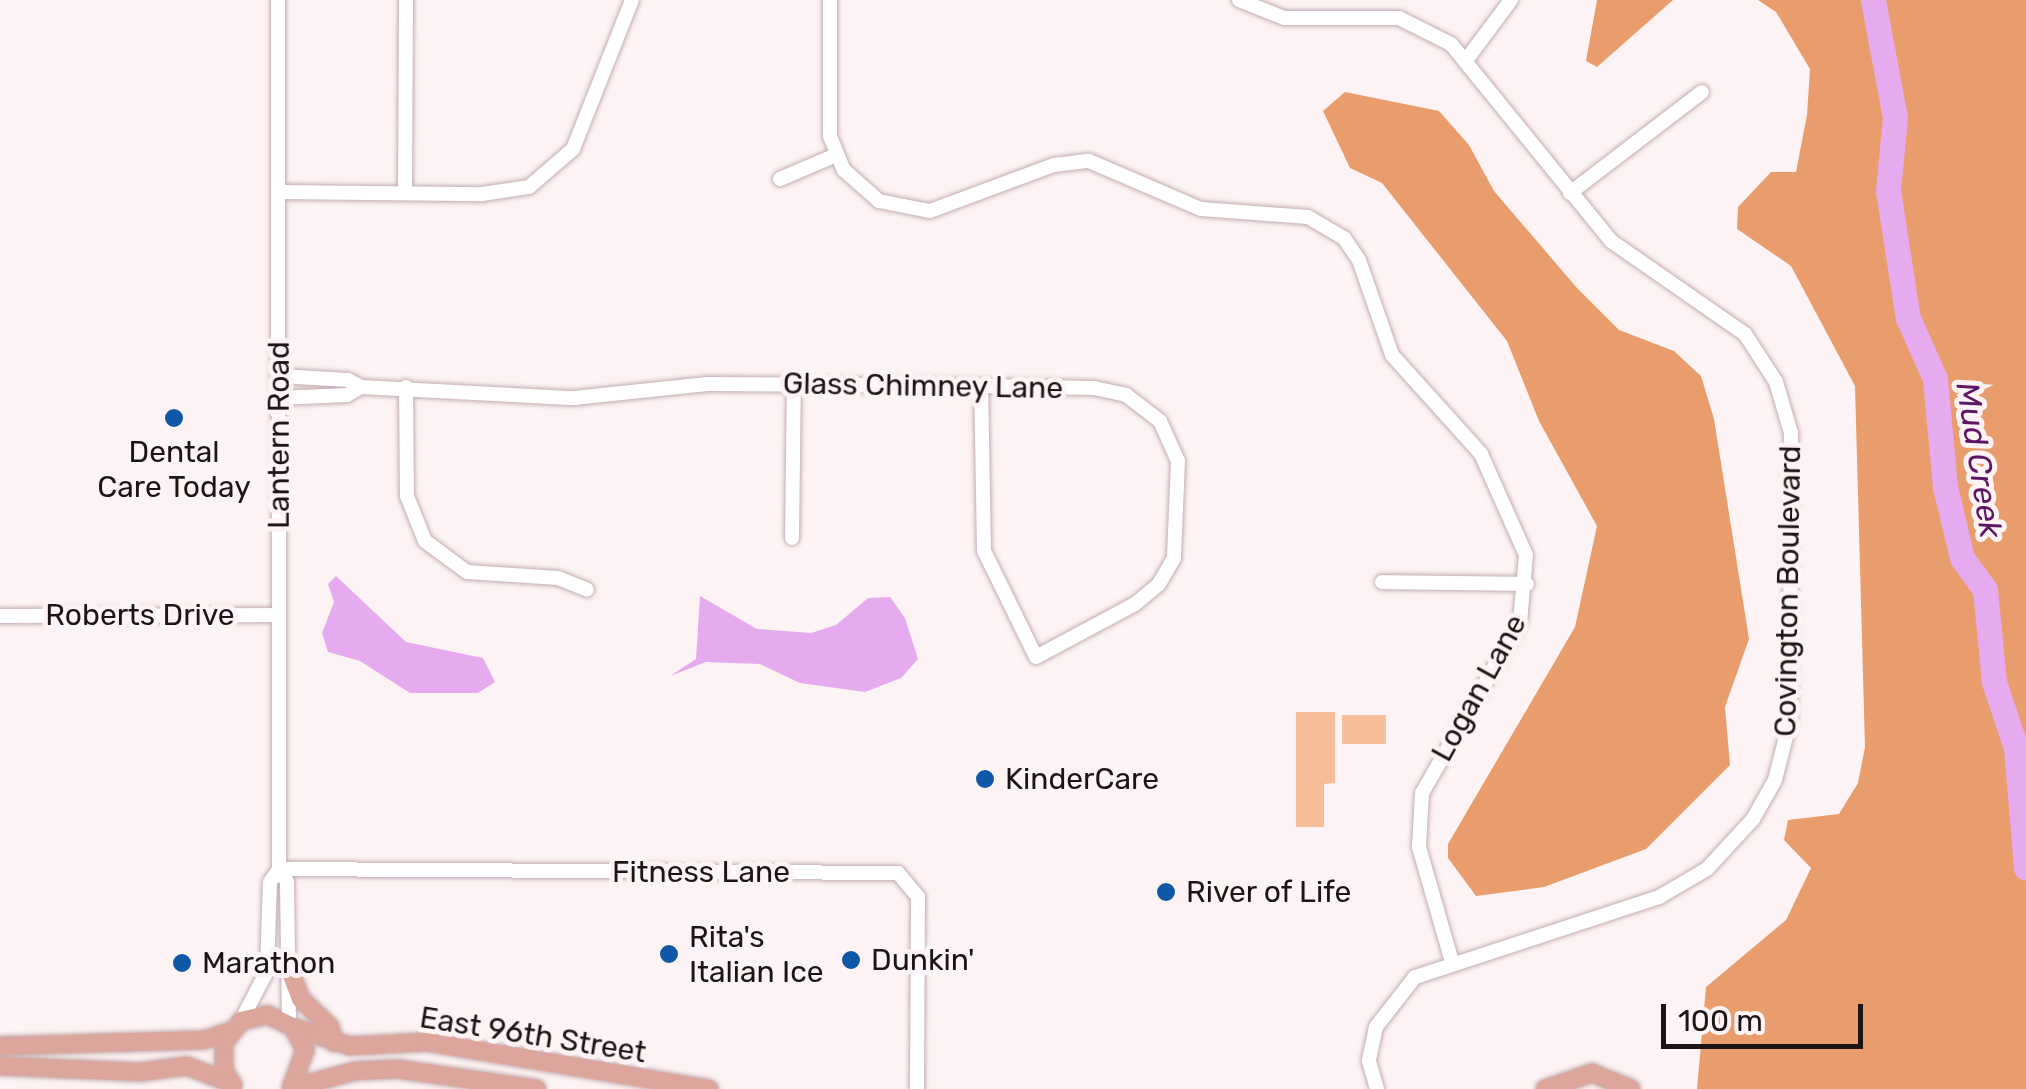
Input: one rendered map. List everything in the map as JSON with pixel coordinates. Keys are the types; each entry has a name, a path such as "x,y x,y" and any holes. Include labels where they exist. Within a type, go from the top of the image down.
{"main road":[{"path":"288,965 301,999 330,1027 334,1043"},
{"name":"East 96th Street","path":"236,1026 268,1015 334,1043 427,1042 708,1089"},
{"path":"291,1025 306,1050 291,1088"},
{"path":"0,1046 204,1040 236,1026"},
{"path":"234,1086 222,1057 236,1026"},
{"path":"0,1066 140,1072 187,1066 234,1086"},
{"name":"East 96th Street","path":"291,1088 376,1069 479,1085 537,1089"},
{"path":"1545,1089 1604,1074 1626,1087"}],"street":[{"name":"Lantern Road","path":"236,1026 267,971 270,882 278,869 278,0"},
{"path":"406,0 406,193"},
{"path":"279,192 508,194 554,170 573,149 632,0"},
{"path":"780,179 836,155 829,118 830,0"},
{"name":"Covington Boulevard","path":"1239,0 1284,18 1408,20 1467,59 1611,241 1736,325 1776,382 1793,457 1788,742 1753,819 1724,855 1688,882 1659,897 1452,962 1415,978 1384,1010 1370,1047 1370,1085"},
{"path":"1467,59 1511,0"},
{"path":"1570,193 1702,92"},
{"name":"Logan Lane","path":"836,155 864,191 912,211 950,207 1075,160 1103,164 1201,209 1282,212 1321,222 1358,260 1397,364 1488,466 1520,537 1527,584 1520,622 1422,793 1419,847 1452,962"},
{"name":"Glass Chimney Lane","path":"278,376 348,380 361,387 574,398 707,384 794,384 981,386 1094,388 1126,395 1160,420 1178,460 1180,535 1167,572 1134,604 1036,657 984,551 981,386"},
{"path":"792,538 794,384"},
{"name":"Glass Chimney Lane","path":"279,398 347,395 361,387"},
{"path":"406,387 407,496 425,541 467,572 558,578 587,590"},
{"path":"1382,582 1527,584"},
{"name":"Roberts Drive","path":"0,616 279,615"},
{"name":"Lantern Road","path":"278,869 287,882 291,1025"},
{"name":"Fitness Lane","path":"278,869 898,873 918,897 917,1089"}],"shaded area":[{"path":"1597,0 1673,0 1597,67 1586,61"},
{"path":"1758,0 2026,0 2026,1089 1697,1089 1706,987 1786,920 1811,868 1784,840 1788,820 1839,814 1858,783 1865,747 1855,386 1791,266 1737,229 1738,207 1771,172 1796,172 1807,115 1810,69 1776,12"},
{"path":"1345,92 1439,111 1469,145 1494,191 1577,288 1619,330 1674,351 1701,376 1714,419 1749,639 1725,707 1730,765 1646,849 1544,887 1476,896 1448,858 1448,844 1575,627 1597,526 1539,421 1507,341 1382,183 1350,168 1323,111"},
{"path":"336,576 406,642 483,658 495,682 478,693 410,693 360,661 328,652 322,633 334,602 328,584"},
{"path":"700,596 757,629 811,633 836,625 868,598 890,597 905,618 918,659 901,678 865,692 800,683 760,664 706,662 670,676 696,659"},
{"path":"1296,712 1335,712 1335,783 1324,784 1324,827 1296,827"},
{"path":"1342,715 1386,715 1386,744 1342,744"}],"waterway":[{"name":"Mud Creek","path":"1873,0 1895,117 1888,191 1908,318 1935,379 1945,487 1962,558 1985,590 1994,682 2016,748 2026,868"}],"place":[{"name":"Dental Care Today","path":"174,418"},
{"name":"KinderCare","path":"985,779"},
{"name":"River of Life","path":"1166,892"},
{"name":"Rita's Italian Ice","path":"669,954"},
{"name":"Dunkin'","path":"851,960"},
{"name":"Marathon","path":"182,963"}]}
